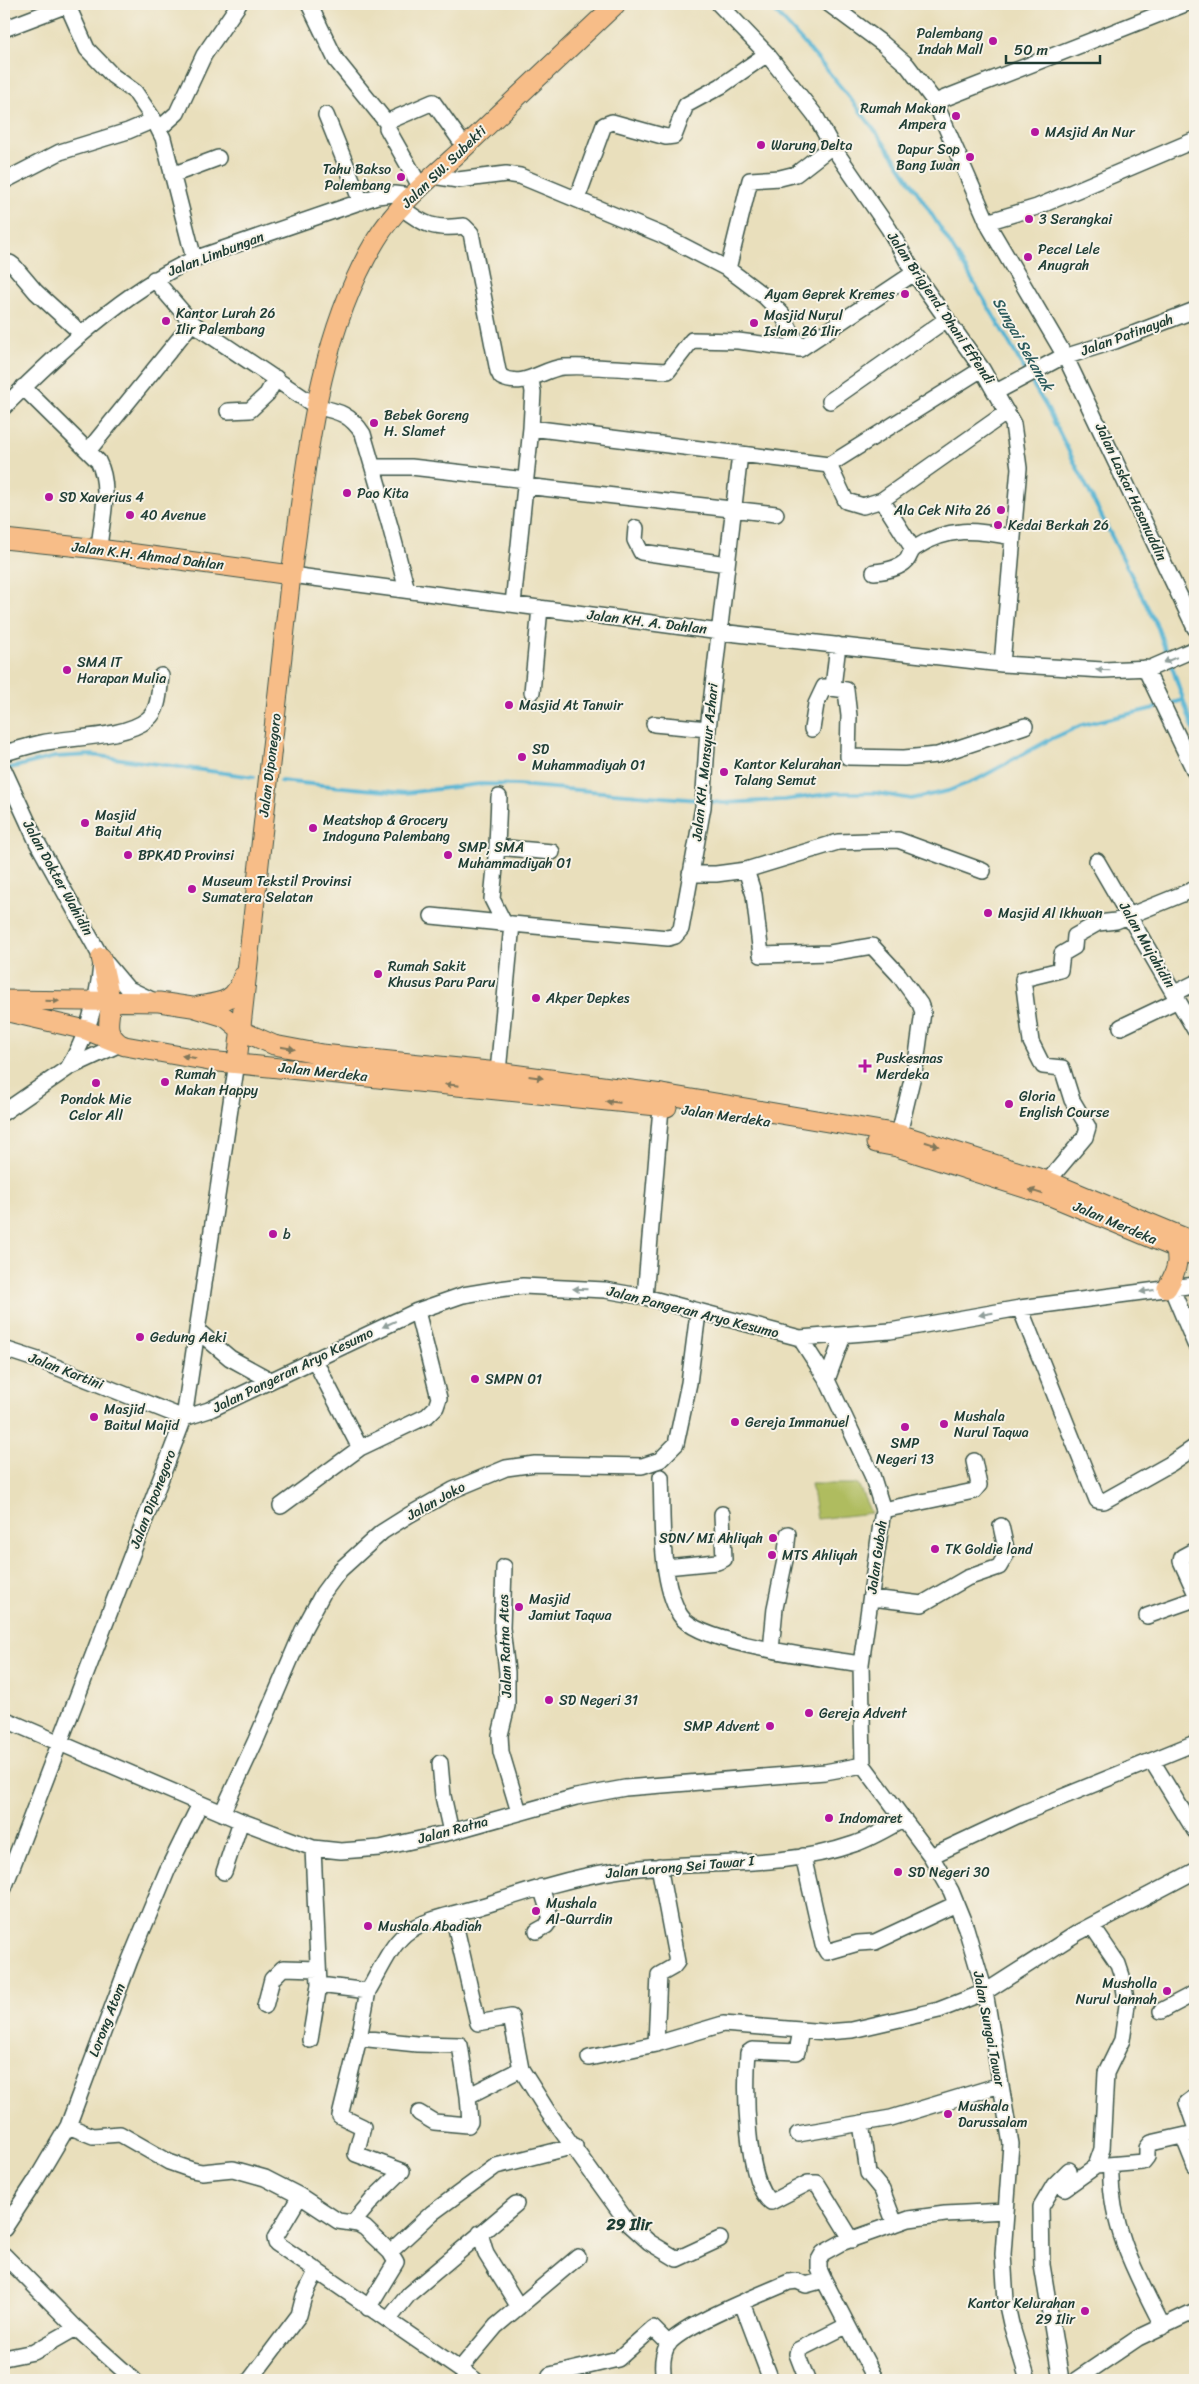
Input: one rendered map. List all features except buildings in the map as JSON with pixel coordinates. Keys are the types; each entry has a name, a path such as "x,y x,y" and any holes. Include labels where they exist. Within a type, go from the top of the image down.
{"main road":[{"name":"Jalan SW. Subekti","path":"291,575 317,407 328,359 346,304 377,238 416,191 616,4"},
{"name":"Jalan K.H. Ahmad Dahlan","path":"4,539 99,548 291,575"},
{"name":"Jalan Diponegoro","path":"249,956 291,575"},
{"path":"101,956 102,1003 108,1011 109,1027 112,1034 120,1044"},
{"path":"4,1000 102,1003 159,1002 192,1007 232,997 240,987 249,956"},
{"path":"237,1062 249,956"},
{"name":"Jalan Merdeka","path":"192,1007 225,1017 242,1030 274,1045 322,1054 498,1072 662,1100 899,1134 1048,1181 1195,1242"},
{"name":"Jalan Merdeka","path":"4,1011 86,1030 120,1044 209,1061 662,1100 897,1147 1053,1197 1195,1256"},
{"path":"1164,1229 1175,1248 1177,1271 1169,1288"}],"street":[{"path":"4,29 67,4 87,48 113,76 135,92 156,125 172,175 194,259"},
{"path":"4,181 60,152 156,125 178,113 204,55 239,4"},
{"path":"309,4 336,60 386,123 416,191 423,223 437,228 467,227 475,246 500,376 511,380 531,380 562,367 668,371 692,340 738,341 800,349 914,273"},
{"name":"Jalan Brigjend. Dhani Effendi","path":"719,4 767,54 815,115 832,146 889,229 914,273 982,369 1003,389 1007,412 1015,432 1019,468 1002,664"},
{"name":"Jalan Laskar Hasanuddin","path":"829,4 883,44 907,65 935,102 987,222 1062,358 1195,628"},
{"path":"935,102 1185,4"},
{"path":"577,199 604,125 612,122 671,137 674,136 686,105 721,86 767,54"},
{"path":"386,123 433,102 465,147"},
{"path":"326,114 361,202"},
{"path":"987,222 1037,207 1195,140"},
{"path":"728,269 750,180 780,178 796,174 832,146"},
{"path":"172,175 218,158"},
{"name":"Jalan Limbungan","path":"4,407 23,387 82,334 154,279 194,259 384,195 416,191 458,180 513,174 662,235 728,269 764,296 782,314 800,349"},
{"path":"4,264 10,263 14,266 36,292 82,334"},
{"path":"154,279 192,323 317,407 339,412 355,422 363,434 407,590"},
{"name":"Jalan Patinayah","path":"1003,389 1062,358 1115,341 1195,310"},
{"path":"830,401 947,319"},
{"path":"88,451 192,323"},
{"path":"532,428 829,465 982,369"},
{"path":"228,411 250,410 267,394 276,378"},
{"path":"513,604 532,428 533,392 531,380"},
{"path":"23,387 98,461 104,473 105,488 99,548"},
{"path":"829,465 846,502 863,506 882,500 1007,412"},
{"name":"Jalan KH. Mansyur Azhari","path":"432,916 668,938 675,936 681,929 704,791 708,729 740,454"},
{"path":"373,467 411,467 776,514"},
{"path":"882,500 913,549"},
{"path":"636,528 635,540 641,552 727,564"},
{"path":"874,572 889,570 900,565 907,561 913,549 947,533 965,530 1012,537"},
{"name":"Jalan KH. A. Dahlan","path":"291,575 720,632 1002,664 1103,670 1148,668"},
{"path":"532,692 540,608"},
{"path":"833,687 838,645"},
{"path":"1193,652 1148,668 1195,772"},
{"path":"4,753 42,743 101,736 134,726 149,718 156,706 161,676"},
{"path":"812,729 816,704 824,686 846,690 849,716 848,757 904,758 937,755 1025,726"},
{"path":"654,724 708,729"},
{"name":"Jalan Dokter Wahidin","path":"5,772 37,842 101,956 127,988 159,1002"},
{"path":"498,1072 508,923 492,899 498,847 499,798"},
{"path":"690,874 716,874 746,870 838,842 898,840 983,871"},
{"path":"498,847 552,852"},
{"name":"Jalan Mujahidin","path":"1097,861 1195,1030"},
{"path":"746,870 754,895 761,955 830,953 872,946 899,975 920,1004 923,1019 916,1063 899,1134"},
{"path":"1048,1181 1085,1137 1088,1127 1072,1100 1062,1068 1043,1066 1032,1046 1023,979 1059,970 1062,966 1062,954 1074,947 1075,936 1098,923 1116,921 1195,889"},
{"path":"1121,1027 1177,996 1195,983"},
{"path":"68,1068 79,1051 86,1030 102,1003"},
{"path":"4,1112 68,1068 120,1044"},
{"name":"Jalan Diponegoro","path":"4,1888 184,1418 237,1062"},
{"path":"645,1297 662,1100"},
{"name":"Jalan Pangeran Aryo Kesumo","path":"184,1418 209,1410 417,1311 463,1295 522,1286 605,1290 645,1297 698,1313 800,1338 890,1331 1020,1308 1195,1285"},
{"path":"1169,1288 1195,1344"},
{"path":"1020,1308 1097,1500 1104,1501 1170,1464 1195,1447"},
{"path":"281,1506 360,1448 427,1416 436,1407 439,1398 417,1311"},
{"name":"Jalan Joko","path":"222,1813 256,1740 302,1630 323,1593 340,1570 382,1532 409,1515 453,1490 506,1468 535,1464 642,1466 664,1457 676,1444 682,1422 698,1313"},
{"path":"198,1331 230,1358 270,1380"},
{"path":"827,1380 843,1336"},
{"name":"Jalan Gubah","path":"800,1338 827,1380 872,1476 883,1510 872,1598 861,1664 863,1765"},
{"name":"Jalan Kartini","path":"4,1349 42,1361 184,1418"},
{"path":"314,1359 360,1448"},
{"path":"883,1510 974,1491 979,1485 974,1461"},
{"path":"661,1477 666,1567 673,1601 681,1617 708,1635 771,1650 861,1664"},
{"path":"666,1567 717,1562 724,1559 722,1514"},
{"path":"872,1598 922,1604 967,1578 999,1567 1007,1554 1000,1526"},
{"path":"771,1650 775,1608 784,1568 788,1534"},
{"path":"1195,1550 1182,1557 1180,1561 1195,1592"},
{"name":"Jalan Ratna Atas","path":"504,1567 502,1619 507,1672 507,1706 500,1734 501,1752 519,1812"},
{"path":"1146,1616 1195,1599"},
{"name":"Jalan Ratna","path":"4,1719 59,1745 241,1821 313,1848 341,1851 380,1848 451,1832 576,1797 625,1788 825,1772 863,1765"},
{"path":"931,1856 1017,1816 1195,1743"},
{"path":"1152,1761 1195,1831"},
{"path":"440,1763 443,1796 451,1832"},
{"name":"Jalan Sungai Tawar","path":"863,1765 931,1856 966,1928 985,1992 1011,2144 1003,2254 1006,2300 1011,2324 1028,2380"},
{"name":"Lorong Atom","path":"4,2229 68,2126 130,1960 167,1871 200,1804"},
{"name":"Jalan Lorong Sei Tawar I","path":"368,1991 398,1941 406,1933 419,1926 453,1915 541,1887 615,1871 659,1866 775,1860 803,1856 853,1845 904,1819"},
{"path":"224,1872 241,1821"},
{"path":"310,2040 319,1977 313,1848"},
{"path":"803,1856 827,1952 858,1943 875,1942 956,1904"},
{"path":"656,2044 659,1975 673,1967 677,1962 659,1866"},
{"path":"589,2058 656,2044 723,2024 826,2032 852,2030 938,2010 985,1992 1087,1928 1195,1871"},
{"path":"537,1931 546,1926 551,1918 541,1887"},
{"path":"453,1915 478,2023 511,2017 521,2069 548,2112 575,2146 628,2223 662,2250 680,2259 720,2240"},
{"path":"1087,1928 1118,1964 1127,2005 1122,2040 1106,2074 1102,2149 1104,2165 1120,2232 1136,2274 1163,2327"},
{"path":"265,2006 272,1978 284,1968 368,1991 340,2116 363,2127 356,2154 402,2171 352,2223"},
{"path":"1161,2011 1195,1993"},
{"path":"802,2030 797,2052 752,2050 748,2053 747,2119 756,2175 771,2202 808,2182 817,2183 852,2240"},
{"path":"359,2038 417,2044 460,2045 470,2122 468,2125 434,2122 419,2113"},
{"path":"468,2096 521,2069"},
{"path":"798,2134 891,2118 1000,2085"},
{"path":"1195,2098 1187,2102 1195,2166"},
{"path":"861,2123 868,2173 882,2190 895,2224"},
{"path":"68,2126 93,2136 120,2134 169,2162 192,2170 202,2172 233,2169 246,2171 265,2178 300,2196 338,2221 352,2223 365,2228 396,2260 395,2266 368,2308"},
{"path":"1059,2184 1066,2188 1104,2165 1143,2162 1147,2157 1147,2148 1151,2143 1191,2132"},
{"path":"390,2252 432,2214 496,2166 575,2146"},
{"path":"1061,2380 1042,2265 1040,2221 1041,2205 1069,2170"},
{"path":"300,2196 274,2240 368,2308 389,2319 475,2380"},
{"path":"389,2319 409,2294 516,2204"},
{"path":"876,2380 846,2326 819,2269 820,2256 829,2249 909,2220 945,2214 1006,2211"},
{"path":"480,2233 486,2254 497,2276 519,2307"},
{"path":"4,2255 76,2328 134,2380"},
{"path":"460,2369 496,2326 578,2257"},
{"path":"250,2380 299,2315 304,2296 317,2270"},
{"path":"664,2380 663,2357 669,2344 675,2337 693,2326 794,2280 806,2285 824,2280"},
{"path":"742,2303 771,2380"},
{"path":"1081,2376 1138,2338 1195,2311"},
{"path":"806,2380 797,2354 798,2350 846,2326"},
{"path":"4,2358 34,2352 76,2328"},
{"path":"546,2373 618,2358 653,2328 669,2344"}],"green space":[{"path":"811,1484 858,1484 871,1513 817,1519"}],"waterway":[{"name":"Sungai Sekanak","path":"768,4 806,46 878,134 955,252 1026,372"},
{"name":"Sungai Sekanak","path":"1029,378 1047,408 1158,628 1168,658"},
{"name":"Sungai Sekanak","path":"1171,664 1195,734"},
{"path":"1166,705 1183,700"},
{"path":"706,801 724,803 784,800 835,793 876,793 911,799 948,791 978,779 1049,740 1082,725 1159,707"},
{"path":"6,769 55,757 91,755 254,777"},
{"path":"280,781 405,793 480,784 517,785 699,800"}],"place":[{"name":"Palembang Indah Mall","path":"993,41"},
{"name":"Rumah Makan Ampera","path":"956,116"},
{"name":"MAsjid An Nur","path":"1035,132"},
{"name":"Warung Delta","path":"761,145"},
{"name":"Dapur Sop Bang Iwan","path":"970,157"},
{"name":"Tahu Bakso Palembang","path":"401,177"},
{"name":"3 Serangkai","path":"1029,219"},
{"name":"Pecel Lele Anugrah","path":"1028,257"},
{"name":"Ayam Geprek Kremes","path":"905,294"},
{"name":"Kantor Lurah 26 Ilir Palembang","path":"166,321"},
{"name":"Masjid Nurul Islam 26 Ilir","path":"754,323"},
{"name":"Bebek Goreng H. Slamet","path":"374,423"},
{"name":"Pao Kita","path":"347,493"},
{"name":"SD Xaverius 4","path":"49,497"},
{"name":"Ala Cek Nita 26","path":"1001,510"},
{"name":"40 Avenue","path":"130,515"},
{"name":"Kedai Berkah 26","path":"998,525"},
{"name":"SMA IT Harapan Mulia","path":"67,670"},
{"name":"Masjid At Tanwir","path":"509,705"},
{"name":"SD Muhammadiyah 01","path":"522,757"},
{"name":"Kantor Kelurahan Talang Semut","path":"724,772"},
{"name":"Masjid Baitul Atiq","path":"85,823"},
{"name":"Meatshop & Grocery Indoguna Palembang","path":"313,828"},
{"name":"BPKAD Provinsi","path":"128,855"},
{"name":"SMP, SMA Muhammadiyah 01","path":"448,855"},
{"name":"Museum Tekstil Provinsi Sumatera Selatan","path":"192,889"},
{"name":"Masjid Al Ikhwan","path":"988,913"},
{"name":"Rumah Sakit Khusus Paru Paru","path":"378,974"},
{"name":"Akper Depkes","path":"536,998"},
{"name":"Puskesmas Merdeka","path":"865,1066"},
{"name":"Rumah Makan Happy","path":"165,1082"},
{"name":"Pondok Mie Celor All","path":"96,1083"},
{"name":"Gloria English Course","path":"1009,1104"},
{"name":"b","path":"273,1234"},
{"name":"Gedung Aeki","path":"140,1337"},
{"name":"SMPN 01","path":"475,1379"},
{"name":"Masjid Baitul Majid","path":"94,1417"},
{"name":"Gereja Immanuel","path":"735,1422"},
{"name":"Mushala Nurul Taqwa","path":"944,1424"},
{"name":"SMP Negeri 13","path":"905,1427"},
{"name":"SDN/ MI Ahliyah","path":"773,1538"},
{"name":"TK Goldie land","path":"935,1549"},
{"name":"MTS Ahliyah","path":"772,1555"},
{"name":"Masjid Jamiut Taqwa","path":"519,1607"},
{"name":"SD Negeri 31","path":"549,1700"},
{"name":"Gereja Advent","path":"809,1713"},
{"name":"SMP Advent","path":"770,1726"},
{"name":"Indomaret","path":"829,1818"},
{"name":"SD Negeri 30","path":"898,1872"},
{"name":"Mushala Al-Qurrdin","path":"536,1911"},
{"name":"Mushala Abadiah","path":"368,1926"},
{"name":"Musholla Nurul Jannah","path":"1167,1991"},
{"name":"Mushala Darussalam","path":"948,2114"},
{"name":"Kantor Kelurahan 29 Ilir","path":"1085,2311"}],"district":[{"name":"29 Ilir","path":"629,2224"}]}
